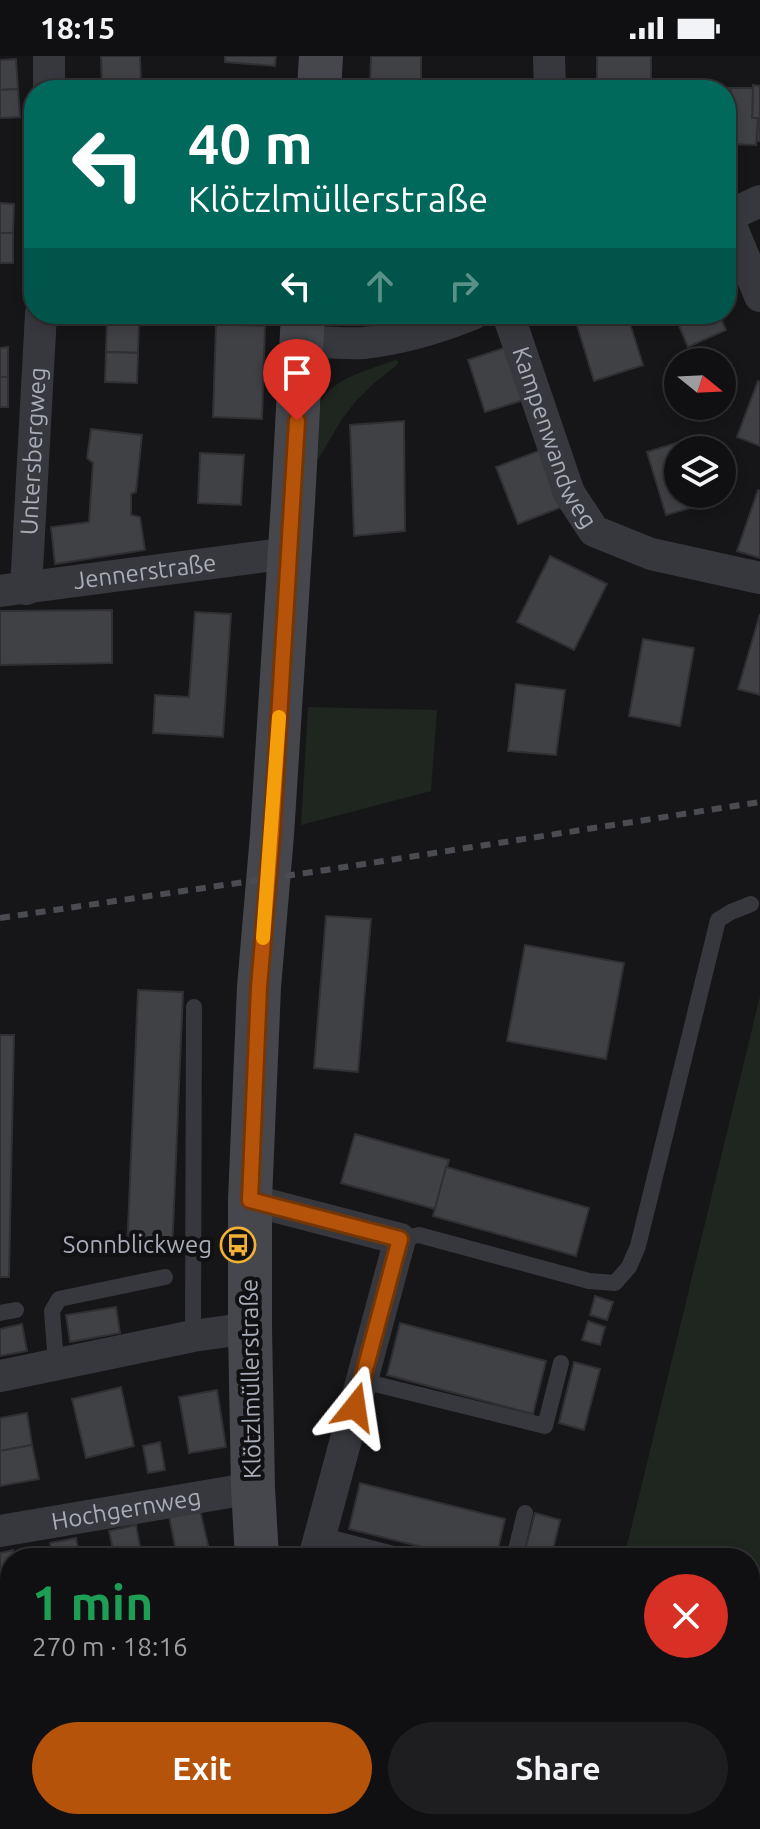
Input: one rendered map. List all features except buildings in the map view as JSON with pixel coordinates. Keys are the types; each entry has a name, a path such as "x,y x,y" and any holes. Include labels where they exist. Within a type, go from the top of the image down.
{"street":[{"path":"49,56 49,80"},
{"path":"320,80 321,56"},
{"path":"549,56 550,80"},
{"path":"736,212 760,201"},
{"path":"736,240 760,296"},
{"name":"Untersbergweg","path":"13,590 40,324"},
{"path":"302,327 362,343 401,337 449,324"},
{"name":"Kampenwandweg","path":"511,324 569,493 594,531 651,554 760,578"},
{"name":"Klötzlmüllerstraße","path":"256,1548 250,1200 259,987 272,835 302,327"},
{"name":"Jennerstraße","path":"13,590 290,553"},
{"path":"250,1200 400,1239 317,1547"},
{"path":"0,1376 193,1336 250,1328"},
{"name":"Hochgernweg","path":"0,1531 253,1488"}],"lane":[{"path":"400,1239 419,1235 589,1281 615,1283 629,1267 638,1246 718,920 751,904"},
{"path":"193,1336 194,1007"},
{"path":"56,1364 52,1311 59,1299 165,1277"},
{"path":"363,1381 545,1426 561,1363"},
{"path":"516,1548 525,1513"}],"shaded area":[{"path":"398,361 397,365 374,383 342,419 317,461 318,416 326,394 353,376"},
{"path":"308,707 437,710 431,791 301,825"},
{"path":"760,996 760,1548 626,1548"}],"railway":[{"path":"0,918 760,802"}],"slow traffic":[{"path":"263,938 279,717"}],"place":[{"name":"Sonnblickweg","path":"238,1245"}],"route":[{"path":"297,421 272,835 259,987 250,1200 400,1239 355,1407"}]}
